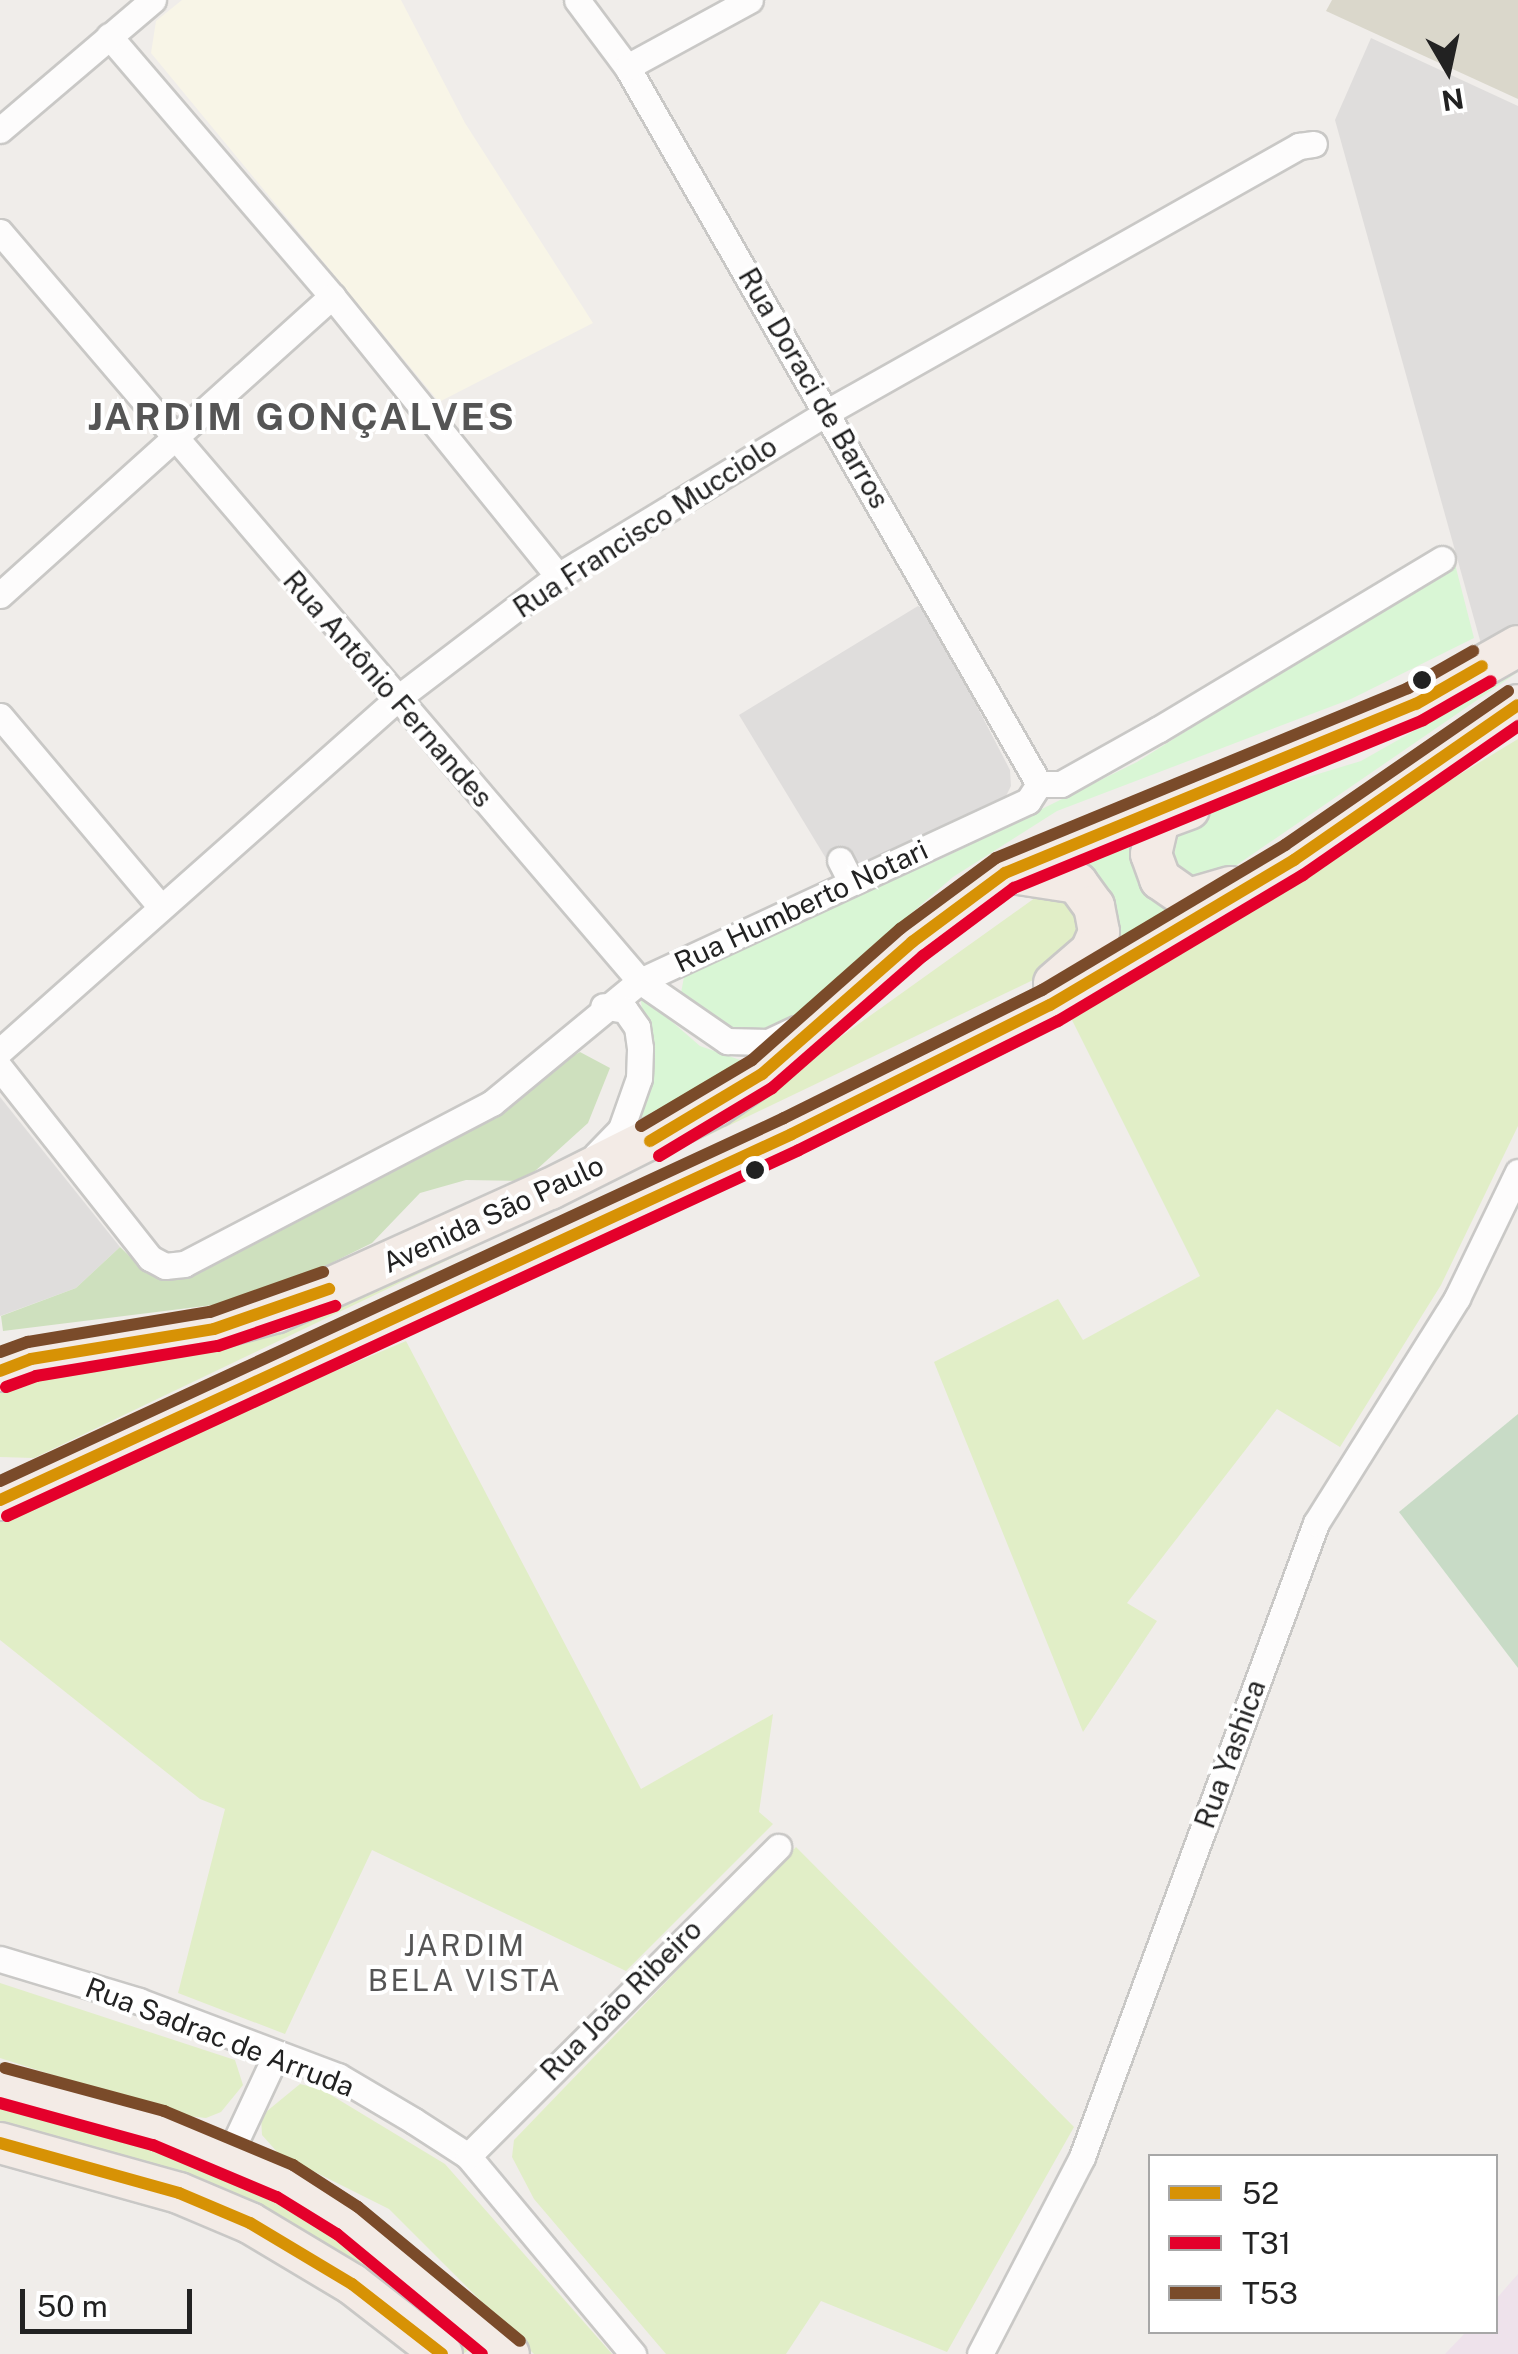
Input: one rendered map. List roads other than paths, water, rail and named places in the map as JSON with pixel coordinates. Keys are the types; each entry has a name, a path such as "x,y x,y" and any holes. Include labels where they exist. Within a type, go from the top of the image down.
{"main road":[{"name":"Avenida São Paulo","path":"10,1368 214,1329 277,1312 550,1188 716,1106 1006,873 1416,704 1518,646"},
{"path":"1294,860 1189,898 1160,879 1152,842 1160,820 1394,730 1416,704"},
{"name":"Avenida São Paulo","path":"0,1500 869,1095 1050,1005 1294,860 1518,705"},
{"path":"869,1095 887,1070 1072,973 1091,951 1099,932 1094,906 1077,883 1006,873"},
{"path":"0,1476 57,1468 123,1442"},
{"path":"0,2085 230,2153 347,2220 509,2354"},
{"path":"0,2143 179,2193 250,2223 352,2284 442,2354"}],"street":[{"path":"0,130 154,0"},
{"name":"Rua Doraci de Barros","path":"577,0 626,68 829,411 1039,784"},
{"path":"626,68 750,0"},
{"path":"109,36 332,296 558,576"},
{"name":"Rua Francisco Mucciolo","path":"0,1051 398,698 558,576 829,411 1299,146 1314,144"},
{"name":"Rua Antônio Fernandes","path":"0,232 171,439 640,981 726,1042 768,1042 828,1015"},
{"path":"0,595 332,296"},
{"name":"Rua Humberto Notari","path":"0,1068 80,1175 150,1258 166,1266 211,1252 492,1102 603,1006 640,981 845,871 1028,801 1039,784 1060,784 1159,729 1442,559"},
{"path":"0,716 161,907"},
{"path":"550,1188 606,1147 632,1103 637,1026 625,1010 603,1006"},
{"name":"Rua Yashica","path":"980,2354 1082,2157 1316,1523 1457,1298 1518,1172"},
{"name":"Rua Joāo Ribeiro","path":"468,2156 778,1847"},
{"name":"Rua Sadrac de Arruda","path":"0,1959 139,2001 338,2076 468,2156 633,2354"},
{"path":"230,2153 276,2054"}],"district":[{"name":"JARDIM GONÇALVES","path":"302,417"},
{"name":"JARDIM BELA VISTA","path":"465,1962"}]}
